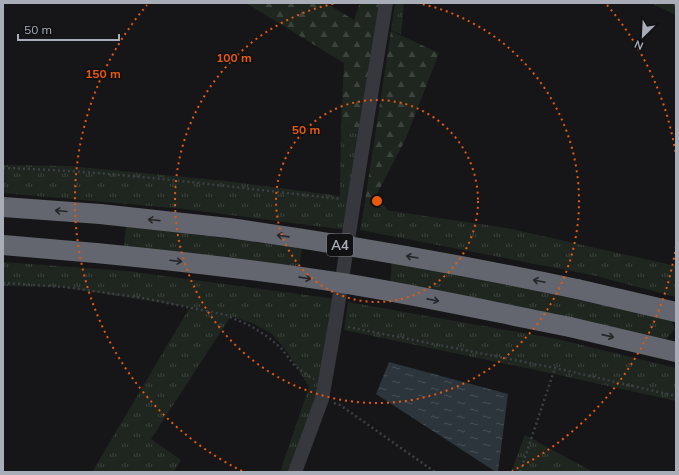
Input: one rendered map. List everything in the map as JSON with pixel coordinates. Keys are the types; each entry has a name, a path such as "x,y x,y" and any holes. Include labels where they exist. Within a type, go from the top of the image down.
{"highway":[{"name":"A4","path":"3,207 100,214 213,226 294,238 466,266 578,289 676,312"},
{"path":"3,246 96,253 225,266 343,283 570,327 676,352"}],"street":[{"path":"295,472 322,399 386,3"}],"path":[{"path":"3,168 42,169 157,178 354,201"},
{"path":"3,283 65,286 142,298 226,315 251,326 268,337 281,348 295,366 310,377 325,383"},
{"path":"335,325 556,368 676,396"},
{"path":"520,472 556,368"},
{"path":"322,399 340,405 435,472"}],"green space":[{"path":"246,3 326,3 354,20 360,3 384,3 364,131 341,126 344,63"},
{"path":"395,3 404,3 401,34 391,31"},
{"path":"651,3 676,3 676,15"},
{"path":"391,31 439,53 406,138 376,196 389,211 364,207"},
{"path":"341,126 364,131 347,230 184,209 3,193 3,165 68,166 226,181 340,196"},
{"path":"364,207 507,228 676,266 676,297 592,275 360,230"},
{"path":"126,226 302,248 299,268 124,246"},
{"path":"3,262 127,271 336,299 317,399 289,472 280,472 309,387 288,353 272,334 254,324 231,316 151,439 181,460 174,472 92,472 190,307 60,287 3,286"},
{"path":"392,263 528,289 671,320 675,329 665,340 390,284"},
{"path":"348,302 557,339 676,368 676,401 344,330"},
{"path":"525,435 593,472 511,472"}],"water":[{"path":"389,362 508,394 498,472 376,394"}]}
